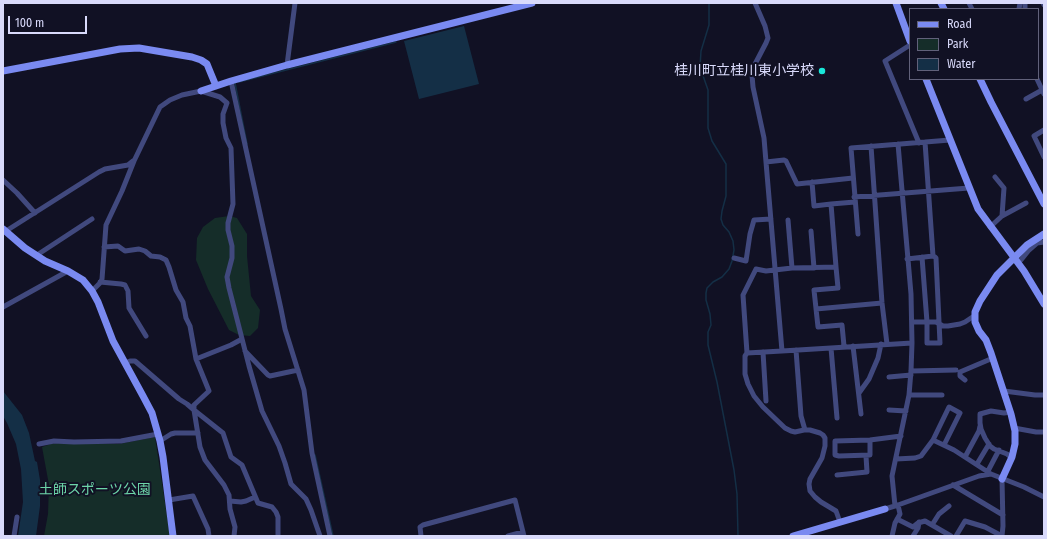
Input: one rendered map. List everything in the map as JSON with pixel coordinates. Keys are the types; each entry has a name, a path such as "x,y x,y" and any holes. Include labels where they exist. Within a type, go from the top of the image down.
{"street":[{"path":"287,65 295,3"},
{"path":"92,291 102,279 106,225 122,191 134,160 160,107 170,100 182,95 201,91 287,65 532,3"},
{"path":"756,3 768,38 754,66 752,75 753,87 764,138 782,351"},
{"path":"896,3 909,38"},
{"path":"909,46 885,61 922,143 928,191 933,256 936,258 940,343 927,343 927,322 922,257"},
{"path":"3,71 120,49 138,48 192,57 201,60 207,64 216,86"},
{"path":"926,80 978,209 990,227 1017,259 1044,304"},
{"path":"980,80 1044,204"},
{"path":"1026,99 1043,91 1038,80"},
{"path":"231,81 285,329 304,390 312,453 330,536"},
{"path":"201,91 220,97 227,103 223,114 223,124 226,138 231,148 234,204 228,223 232,246 232,258 227,277 244,350 262,411 279,446 290,484 306,499 320,536"},
{"path":"1044,130 1034,136 1044,157"},
{"path":"858,234 851,148 950,140"},
{"path":"892,536 895,523 900,514 892,476 909,395 912,343 911,294 898,144"},
{"path":"859,393 869,378 884,344 871,146"},
{"path":"134,160 128,165 105,169 99,172 35,213 4,230 26,248 46,261 83,280 92,291 98,302 113,341 149,407 159,438 173,536"},
{"path":"766,162 786,161 797,184 853,178"},
{"path":"995,177 1004,188 1002,216"},
{"path":"3,180 35,213"},
{"path":"812,182 814,206 875,195 969,188"},
{"path":"990,227 1002,216 1026,203"},
{"path":"831,204 838,288 814,290 818,327 842,325 844,346"},
{"path":"37,255 92,218"},
{"path":"734,258 746,261 750,234 754,220 771,219"},
{"path":"788,220 792,268"},
{"path":"811,231 814,268"},
{"path":"1017,259 1027,245 1044,234"},
{"path":"956,536 965,521 985,526 1002,536 1002,479 1012,458 1015,444 1011,412 986,340 979,331 975,322 974,316 976,307 997,275 1037,243 1044,242"},
{"path":"104,247 118,246 125,251 139,249 145,251 151,256 160,257 166,260 176,290 183,302 186,318 190,326 196,359 209,391 194,405 200,447 206,460 224,485 229,495 230,509 235,527 234,536"},
{"path":"907,259 933,256"},
{"path":"836,267 792,268 766,271 756,269 743,295 743,300 747,353 745,356 745,374 748,384 754,396 763,407 785,428 795,432 805,430 823,435 825,438 825,446 822,458 810,479 810,491 821,502 836,511 840,522"},
{"path":"3,307 68,271"},
{"path":"100,282 125,285 128,291 130,308 146,336"},
{"path":"816,309 882,303"},
{"path":"912,322 936,322 948,326 960,324 974,316"},
{"path":"196,359 242,339"},
{"path":"747,353 912,343"},
{"path":"853,346 861,414"},
{"path":"831,348 837,418"},
{"path":"244,350 270,376 298,370"},
{"path":"796,350 801,416 805,430"},
{"path":"763,352 766,401"},
{"path":"965,380 960,376 960,372 993,358"},
{"path":"125,363 135,361 179,399 224,433 231,457 242,465 258,503 272,507 276,512 278,517 278,536"},
{"path":"889,376 956,370"},
{"path":"1004,391 1044,395"},
{"path":"909,395 942,396"},
{"path":"896,459 915,458 921,456 933,440 949,407 960,413 944,445"},
{"path":"889,410 906,411"},
{"path":"965,457 979,431 980,414 991,411 1004,413 1011,412"},
{"path":"980,423 985,438 989,444 994,449 999,450 1012,458"},
{"path":"1014,428 1044,432"},
{"path":"39,444 54,441 121,441 159,438 175,433 198,433"},
{"path":"870,440 870,456 837,456 835,454 835,441 870,440 900,436"},
{"path":"933,440 1002,479 1024,487 1044,497"},
{"path":"977,464 989,444"},
{"path":"793,536 885,509 990,472 999,450"},
{"path":"837,475 867,472 866,456"},
{"path":"953,484 1003,515"},
{"path":"169,500 193,496 208,529 209,536"},
{"path":"230,501 241,502 255,497"},
{"path":"421,536 420,526 515,500 524,534 508,536"},
{"path":"932,525 939,514 949,506"},
{"path":"14,536 16,517"},
{"path":"897,519 913,526 919,522 925,521 951,536"},
{"path":"913,536 918,528 919,522"}],"green space":[{"path":"229,216 237,218 247,234 247,256 251,296 260,310 258,328 250,336 239,335 229,330 208,289 196,260 197,238 203,227 215,218"},
{"name":"土師スポーツ公園","path":"155,437 170,536 44,536 48,514 49,485 42,447 59,443 119,444"}],"water":[{"path":"464,26 479,84 419,99 404,41"},
{"path":"3,391 22,415 29,433 35,461 37,462 40,480 40,506 36,536 18,536 23,502 21,469 16,444 3,416"}],"waterway":[{"path":"709,3 709,25 701,51 700,67 708,90 708,128 712,141 726,164 726,196 721,219 733,241 734,250 729,269 722,277 713,282 707,288 706,300 711,325 708,332 708,345 717,382 734,470 737,494 738,536"},
{"path":"239,82 396,42"},
{"path":"235,83 247,144"},
{"path":"315,455 333,536"}],"place":[{"name":"桂川町立桂川東小学校","path":"822,71"}]}
